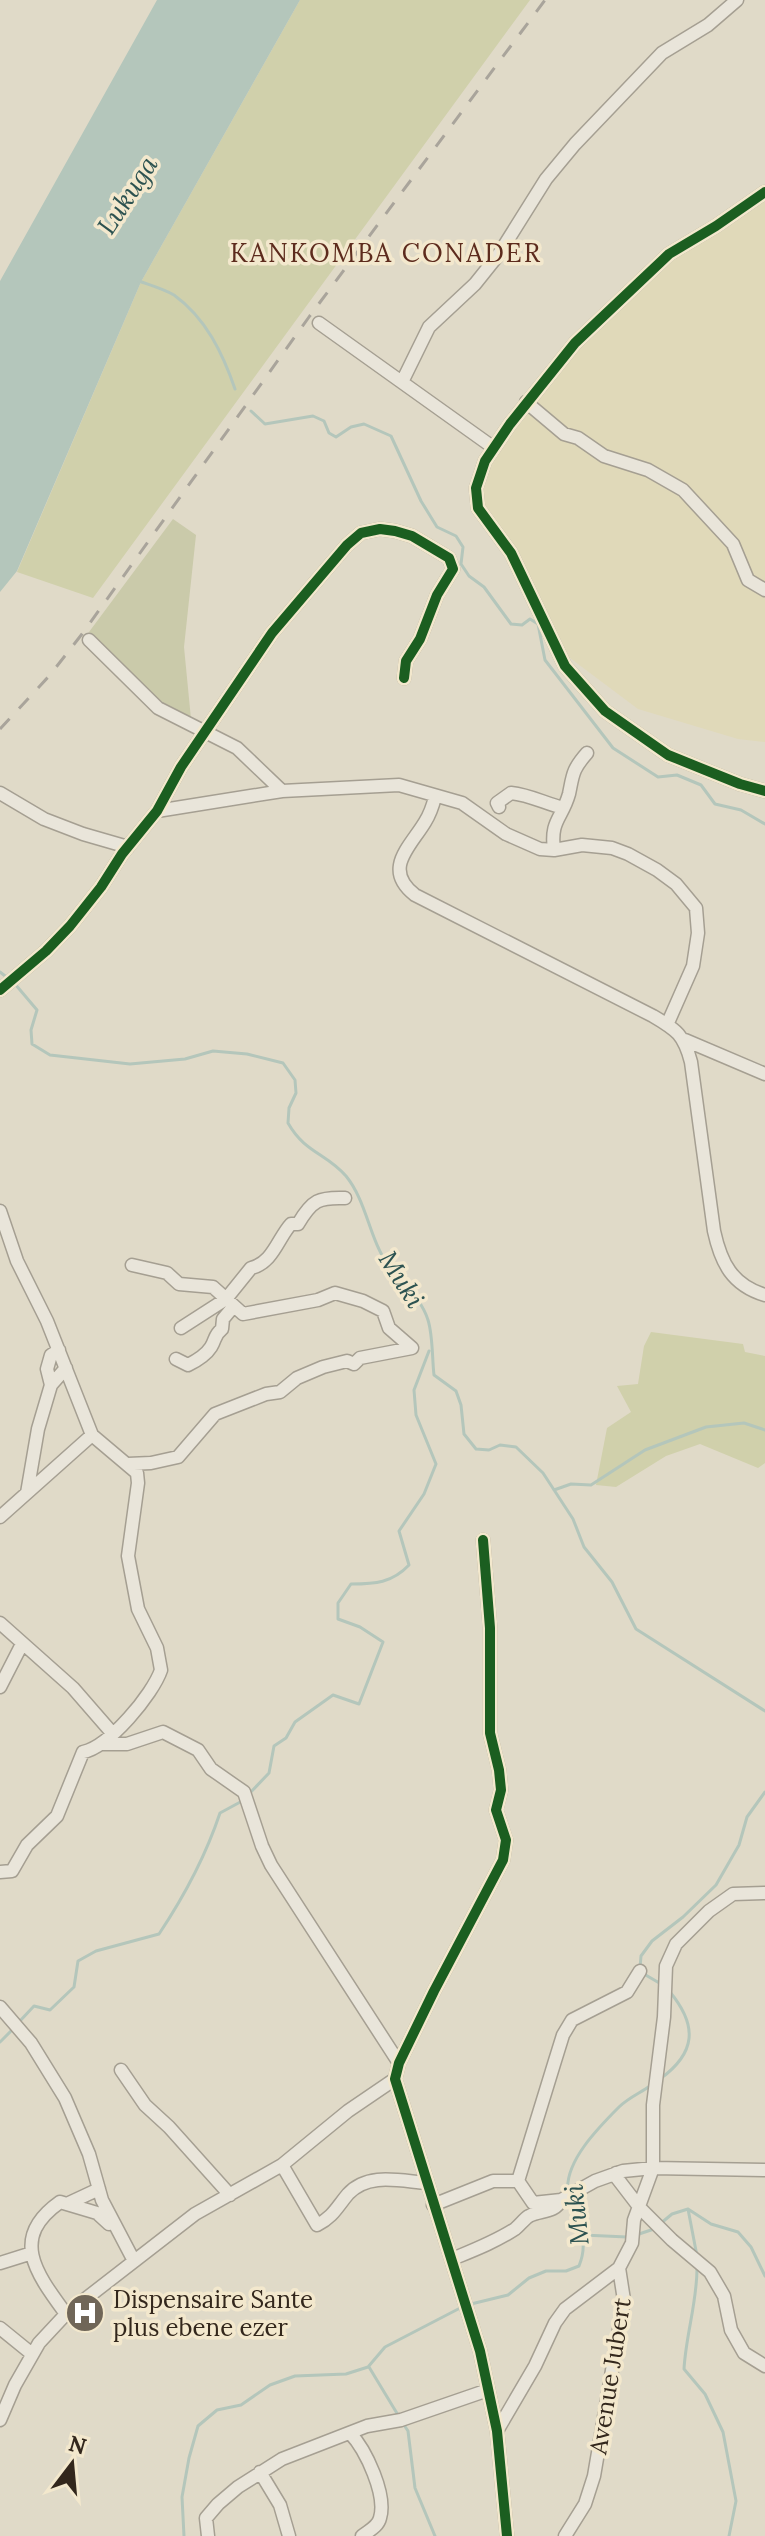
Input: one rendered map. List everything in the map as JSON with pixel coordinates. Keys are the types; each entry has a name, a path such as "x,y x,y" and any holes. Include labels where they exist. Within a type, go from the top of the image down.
{"street":[{"path":"402,382 429,327 475,284 499,254 546,179 575,144 662,53 708,25 737,0"},
{"path":"765,192 669,254 575,343 526,402 485,461 476,488 478,508 511,553 565,666 605,711 668,755 765,791"},
{"path":"319,323 494,448"},
{"path":"526,402 564,434 578,438 604,456 648,470 683,490 733,544 748,580 765,590"},
{"path":"1,990 70,926 157,811 181,767 272,633 332,561 361,533 380,529 412,536 449,558 453,569 437,595 420,639 406,661 404,678"},
{"path":"89,640 158,708 249,756 282,791"},
{"path":"554,850 551,832 569,795 570,778 587,753"},
{"path":"157,811 282,791 399,785 462,803 506,834 540,849 582,845 612,848 628,854 676,884 696,908 698,933 693,966 667,1025"},
{"path":"0,793 44,819 128,847"},
{"path":"499,807 497,803 511,793 531,796 563,808"},
{"path":"435,797 426,821 401,860 403,885 415,895 667,1025 685,1040 765,1074"},
{"path":"685,1040 691,1062 719,1255 729,1273 740,1284 765,1295"},
{"path":"176,1359 188,1365 211,1347 217,1332 222,1329 230,1303 251,1268 259,1266 280,1244 283,1233 291,1224 298,1224 307,1209 323,1198 345,1198"},
{"path":"0,1211 17,1261 59,1350 92,1435 137,1473 128,1556 138,1609 157,1648 161,1670 134,1713 102,1744 83,1752 57,1816 27,1845 12,1871 0,1872"},
{"path":"128,1464 178,1457 215,1414 266,1394 280,1392 297,1378 323,1367 347,1361 354,1364 360,1358 412,1348 389,1328 383,1311 363,1301 335,1293 318,1300 243,1314 213,1287 179,1284 167,1273 132,1265"},
{"path":"181,1328 230,1303"},
{"path":"51,1385 47,1369 51,1355 59,1350"},
{"path":"27,1493 38,1429 51,1385 66,1368"},
{"path":"0,1517 92,1435"},
{"path":"483,1540 490,1616 490,1733 499,1770 501,1790 496,1810 506,1840 503,1860 440,1977 399,2063 395,2079 480,2351 497,2431 507,2536"},
{"path":"0,1623 73,1688 113,1734"},
{"path":"0,1687 22,1644"},
{"path":"102,1744 127,1744 168,1733 198,1750 211,1769 244,1792 271,1865 399,2063"},
{"name":"Avenue Jubert","path":"565,2536 585,2504 601,2443 624,2300 619,2268 632,2243 637,2214 653,2168 653,2105 664,2017 666,1966 676,1944 709,1911 733,1894 765,1893"},
{"path":"518,2181 554,2064 572,2020 627,1992 640,1971"},
{"path":"0,2007 31,2043 40,2063 65,2098 118,2234 134,2261"},
{"path":"121,2070 145,2105 230,2195"},
{"path":"0,2420 32,2354 66,2314 195,2214 282,2165 348,2111 395,2079"},
{"path":"282,2165 317,2225 331,2218 350,2191 374,2178 427,2183"},
{"path":"533,2203 561,2200 616,2173 653,2168 765,2170"},
{"path":"616,2173 637,2214 710,2272 724,2296 731,2330 744,2353 765,2366"},
{"path":"433,2205 493,2181 518,2181"},
{"path":"518,2181 533,2203"},
{"path":"69,2203 99,2189"},
{"path":"452,2259 486,2246 529,2216 553,2209 561,2200"},
{"path":"66,2314 43,2279 32,2253 33,2227 60,2202 97,2213 118,2234"},
{"path":"529,2216 533,2203"},
{"path":"0,2263 32,2253"},
{"path":"497,2431 565,2309 619,2268"},
{"path":"0,2328 32,2354"},
{"path":"208,2536 206,2518 218,2504 260,2472 314,2445 488,2390"},
{"path":"350,2433 367,2456 381,2502 381,2516 377,2524 362,2536"},
{"path":"260,2472 280,2505 289,2536"}],"shaded area":[{"path":"765,197 765,742 738,739 638,709 566,655 482,514 478,484 516,423 555,371 670,257"}],"green space":[{"path":"300,0 530,0 93,598 17,572 141,282"},
{"path":"173,519 196,535 184,647 191,719 154,700 89,632"},
{"path":"651,1332 743,1344 745,1352 765,1356 765,1463 758,1468 700,1444 666,1456 616,1487 596,1485 607,1428 631,1412 617,1386 638,1384 644,1346"}],"water":[{"name":"Lukuga","path":"157,0 300,0 141,282 17,571 0,592 0,281"}],"waterway":[{"path":"139,281 174,295 195,314 219,350 235,389"},
{"path":"251,411 265,424 313,416 324,421 329,433 336,437 351,427 364,424 391,436 421,501 437,527 456,536 463,547 461,564 469,576 484,587 511,624 522,625 530,619 538,624 545,660 613,748 658,777 677,775 701,785 715,804 741,810 765,824"},
{"name":"Muki","path":"0,972 9,979"},
{"name":"Muki","path":"15,984 37,1010 31,1030 32,1044 50,1055 130,1064 185,1059 213,1051 247,1054 283,1063 295,1080 296,1093 289,1108 288,1123 301,1141 346,1176 359,1197 382,1254 421,1304 430,1326 434,1375 456,1391 464,1434 476,1449 489,1450 500,1445 516,1447 543,1473 573,1519 584,1547 612,1582 636,1629 765,1711"},
{"path":"249,1794 269,1773 274,1746 286,1738 295,1722 333,1695 359,1704 383,1642 360,1627 338,1619 338,1603 351,1584 383,1581 396,1576 409,1565 399,1531 424,1494 436,1464 416,1415 414,1390 429,1351"},
{"path":"554,1490 571,1484 591,1485 645,1450 706,1427 744,1423 765,1430"},
{"name":"Muki","path":"640,1968 641,1956 652,1941 716,1885 739,1845 747,1817 765,1792"},
{"path":"19,2022 34,2006 50,2010 74,1987 78,1961 96,1951 159,1934 194,1876 220,1813 244,1800"},
{"name":"Muki","path":"644,1974 661,1984"},
{"name":"Muki","path":"660,2079 681,2059 689,2038 685,2016 670,1992"},
{"path":"0,2042 14,2028"},
{"name":"Muki","path":"568,2192 571,2169 584,2146 623,2104 650,2086"},
{"name":"Muki","path":"471,2304 508,2295 529,2278 546,2271 566,2271 579,2266 582,2239 569,2200"},
{"path":"688,2209 697,2256"},
{"path":"660,2224 672,2214 688,2209 711,2224 738,2232 751,2247 765,2276"},
{"path":"639,2234 654,2229"},
{"path":"583,2235 627,2237"},
{"path":"697,2268 684,2369 705,2394 723,2432 736,2501 729,2536"},
{"name":"Muki","path":"184,2536 182,2497 189,2458 198,2426 217,2410 241,2405 270,2385 295,2376 346,2374 368,2367 385,2347 464,2306"},
{"path":"369,2367 398,2415"},
{"path":"402,2422 408,2431 415,2488 435,2536"}],"railway":[{"path":"0,729 50,675 82,634 309,317 545,0"}],"cycle path":[{"path":"765,192 669,254 575,343 510,424 485,461 476,488 478,508 511,553 565,666 605,711 668,755 765,791"},
{"path":"0,990 46,951 101,887 122,854 157,811 181,767 272,633 347,545 361,533 380,529 412,536 449,558 453,569 437,595 420,639 406,661 404,678"},
{"path":"483,1540 490,1628 490,1733 499,1770 501,1790 496,1810 506,1840 503,1860 434,1991 399,2063 395,2079 480,2351 497,2431 507,2536"}],"place":[{"name":"Dispensaire Sante plus ebene ezer","path":"85,2313"}],"district":[{"name":"KANKOMBA CONADER","path":"386,252"}]}
